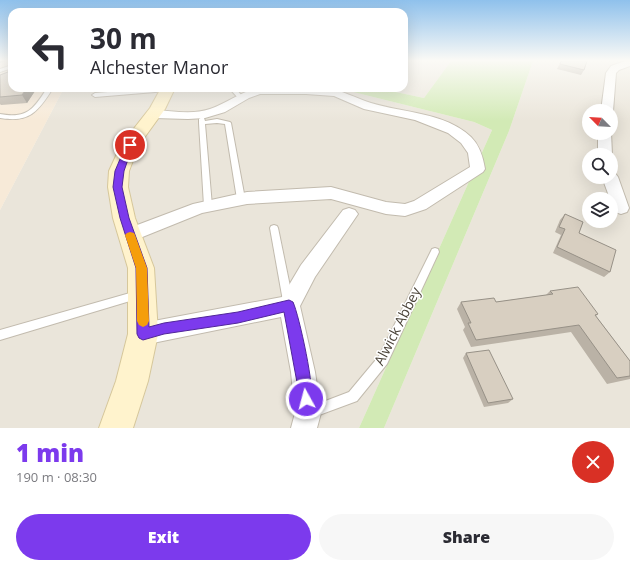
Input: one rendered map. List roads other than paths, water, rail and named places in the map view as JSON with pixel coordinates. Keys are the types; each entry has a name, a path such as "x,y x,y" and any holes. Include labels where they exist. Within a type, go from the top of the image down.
{"street":[{"path":"607,104 610,81"},
{"path":"116,428 132,381 143,334 141,268 124,218 118,187 120,171 130,145 154,114 166,92"},
{"path":"154,114 202,118 220,110 236,93 254,92"},
{"path":"130,235 208,206 241,199 330,193 386,208 405,210 420,205 478,169 478,159 474,149 458,132 426,120 366,105 343,96 324,92"},
{"path":"612,184 621,208"},
{"path":"306,420 303,372 289,305 308,271 349,214"},
{"path":"143,334 164,329 244,316 289,305"}],"lane":[{"path":"0,116 22,116 32,113 38,108 48,92"},
{"path":"95,95 132,92"},
{"path":"208,206 202,118 228,123 241,199"},
{"path":"274,228 289,305"},
{"name":"Alwick Abbey","path":"306,420 353,397 383,360 435,252"},
{"path":"0,335 142,293"}]}
